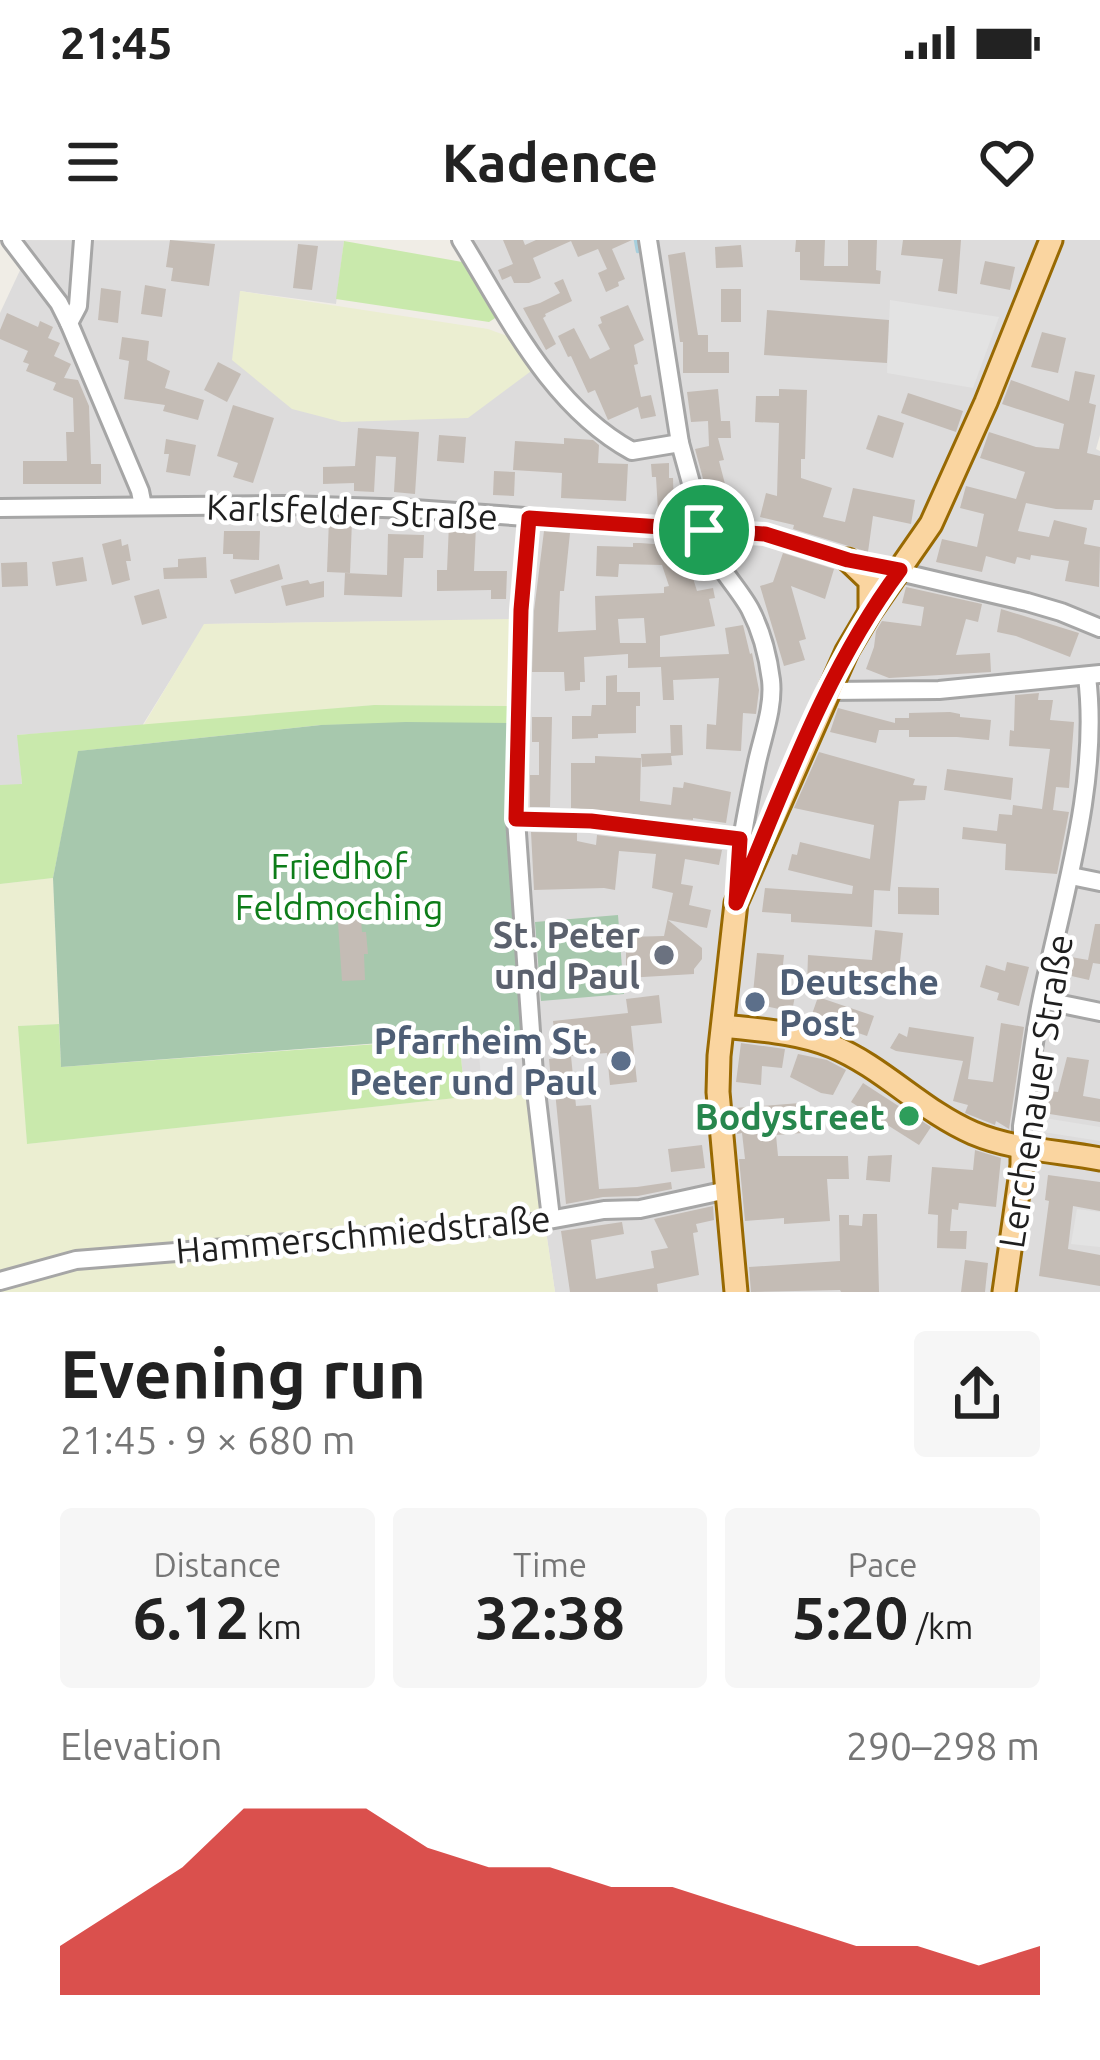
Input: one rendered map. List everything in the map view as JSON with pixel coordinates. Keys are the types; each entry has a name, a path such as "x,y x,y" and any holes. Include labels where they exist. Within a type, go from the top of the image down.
{"main road":[{"path":"736,1292 718,1092 736,903 827,691 870,612 924,536 953,475 1051,240"},
{"path":"848,560 868,576 870,612"},
{"path":"723,1026 834,1046 976,1134 1100,1159"},
{"name":"Lerchenauer Straße","path":"1004,1292 1022,1146"}],"street":[{"path":"10,240 69,323 143,506"},
{"path":"69,323 78,306 83,240"},
{"path":"461,240 512,328 578,410 632,451 680,443"},
{"path":"648,240 680,443 704,542 752,612 771,682 770,709 740,839 736,903"},
{"name":"Karlsfelder Straße","path":"0,508 286,505 414,509 765,534 848,560 1027,602 1100,628"},
{"path":"529,518 521,610 516,819 534,1074 551,1218"},
{"path":"827,691 939,690 1094,675"},
{"name":"Lerchenauer Straße","path":"1022,1146 1042,1000 1088,782 1094,675"},
{"path":"516,819 591,821 740,839"},
{"path":"1071,876 1100,882"},
{"path":"1042,1000 1100,1012"},
{"name":"Hammerschmiedstraße","path":"0,1281 76,1260 503,1226 640,1209 727,1190"}],"shaded area":[{"path":"1,240 344,241 336,304 240,291 342,422 537,366 466,240 1100,240 1100,435 1096,449 1100,451 1100,1292 555,1292 526,1096 465,1097 459,1038 525,1032 507,706 510,620 205,624 142,726 18,735 22,785 0,785 0,313 22,266"},
{"path":"890,300 999,317 973,388 887,373"},
{"path":"513,1039 517,1088 482,1090 478,1042"},
{"path":"1032,1116 1100,1127 1100,1141 1030,1130"},
{"path":"1077,1209 1100,1212 1100,1247 1071,1244"}],"green space":[{"path":"344,241 468,263 500,315 489,322 336,299"},
{"path":"240,291 488,329 513,338 538,366 468,418 342,422 292,409 232,360"},
{"path":"510,619 507,706 374,705 143,726 204,624"},
{"path":"374,705 507,706 511,723 321,725 79,751 53,878 0,884 0,785 22,784 17,735"},
{"name":"Friedhof Feldmoching","path":"511,723 526,1032 61,1067 53,878 78,751 321,725"},
{"path":"53,878 59,1024 19,1026 27,1144 465,1097 526,1095 555,1292 0,1292 0,884"},
{"path":"618,915 624,994 541,1001 535,922"},
{"path":"59,1024 61,1067 459,1038 465,1097 27,1144 18,1026"}],"building":[{"path":"170,240 215,244 209,286 171,281 173,268 166,267"},
{"path":"503,240 523,240 525,245 536,240 632,240 612,249 625,279 606,292 598,273 607,269 598,249 578,257 571,241 533,258 541,278 529,283 514,283 511,276 502,280 498,270 513,264"},
{"path":"796,240 825,240 824,266 848,266 848,240 877,240 880,284 800,280"},
{"path":"903,240 961,240 957,294 938,291 943,259 901,255"},
{"path":"298,244 318,246 312,290 293,288"},
{"path":"741,245 743,267 716,268 715,247"},
{"path":"685,252 698,335 708,335 708,352 729,352 729,373 683,373 683,342 668,255"},
{"path":"985,261 1015,267 1010,290 980,284"},
{"path":"563,279 572,301 545,314 556,344 546,350 523,308 560,293 554,283"},
{"path":"145,285 166,289 162,317 141,314"},
{"path":"101,288 121,291 118,323 98,320"},
{"path":"721,289 741,289 741,322 721,322"},
{"path":"628,305 644,340 634,345 641,397 651,395 656,416 641,419 638,407 608,420 595,390 588,393 558,336 574,328 590,359 610,349 598,325 600,317"},
{"path":"767,310 889,320 887,363 764,355"},
{"path":"7,313 38,327 40,321 53,327 48,338 60,343 54,356 71,364 64,378 78,380 89,406 91,464 101,464 101,484 23,484 23,461 67,461 66,432 74,432 73,398 53,390 56,383 26,371 29,364 23,362 28,351 0,339"},
{"path":"1042,332 1066,338 1058,373 1031,367"},
{"path":"122,337 149,341 147,360 170,371 165,388 204,400 198,420 163,411 165,405 124,399 129,361 119,359"},
{"path":"218,362 241,374 227,402 204,390"},
{"path":"1075,371 1095,375 1089,403 1096,405 1087,453 1100,456 1100,500 1094,500 1092,510 1026,503 1018,531 1049,537 1054,520 1087,528 1084,544 1100,547 1099,587 1065,581 1069,561 1031,555 1030,560 1017,557 1015,564 986,556 982,572 936,562 942,539 977,547 984,514 960,508 966,486 1016,499 1025,472 980,458 989,432 1059,449 1064,424 1002,404 1011,380 1069,401"},
{"path":"718,389 721,421 730,421 731,438 718,438 731,507 712,512 695,449 709,446 708,421 691,422 687,392"},
{"path":"779,389 807,390 801,478 832,488 823,517 845,522 853,488 915,500 911,524 873,516 868,552 760,517 766,493 777,496 779,423 755,422 756,396 779,396"},
{"path":"908,393 963,411 956,432 901,413"},
{"path":"233,405 274,418 253,483 233,477 238,463 217,456"},
{"path":"878,415 904,423 893,458 866,449"},
{"path":"358,428 419,432 415,494 394,492 396,457 376,456 374,492 354,491 354,483 323,484 323,467 355,466"},
{"path":"439,435 466,437 464,463 437,461"},
{"path":"564,438 593,440 599,445 598,463 628,464 626,501 561,498 562,473 513,470 515,441 564,444"},
{"path":"166,439 196,445 190,476 166,472"},
{"path":"669,463 674,510 658,511 651,464"},
{"path":"494,471 515,472 514,496 493,495"},
{"path":"329,519 352,520 350,573 327,572"},
{"path":"449,524 476,526 474,571 507,571 506,599 491,599 491,590 437,591 437,570 447,570"},
{"path":"224,531 260,531 259,560 223,554"},
{"path":"544,531 570,533 558,632 596,630 595,596 664,593 669,586 662,565 619,564 618,577 596,576 597,546 680,546 697,591 713,588 715,598 709,599 715,626 660,636 660,657 729,654 725,628 743,625 759,690 756,714 743,713 741,751 706,749 707,724 716,725 719,678 673,680 674,700 663,700 661,667 628,668 628,654 584,657 585,682 580,682 580,690 565,691 564,672 532,672","holes":["644,618 646,643 620,643 618,619"]},
{"path":"388,534 424,535 423,558 404,558 402,597 344,595 345,573 387,575"},
{"path":"121,539 122,546 128,544 130,580 112,585 102,544"},
{"path":"783,553 834,569 825,599 791,586 806,639 799,641 805,660 784,666 760,586 773,582"},
{"path":"83,557 87,581 56,586 52,562"},
{"path":"206,557 207,578 164,579 163,568 178,567 178,559"},
{"path":"27,562 28,586 2,587 1,563"},
{"path":"279,564 283,579 235,594 230,580"},
{"path":"308,580 310,584 324,581 324,597 286,606 281,586"},
{"path":"906,587 982,604 978,622 966,619 956,655 990,653 991,672 889,678 866,669 882,621 921,626 924,607 902,603"},
{"path":"159,589 167,618 142,625 134,596"},
{"path":"1001,609 1079,633 1070,657 997,632"},
{"path":"617,675 617,692 640,692 636,733 572,739 572,716 591,716 592,705 606,705 606,676"},
{"path":"1039,693 1038,700 1053,700 1050,720 1074,722 1069,788 1056,787 1053,810 1069,812 1057,874 1005,870 1006,844 962,839 963,827 997,831 999,814 1012,815 1013,805 1042,809 1050,749 1009,746 1015,695"},
{"path":"838,708 895,723 895,718 909,718 909,713 950,712 991,720 989,740 909,737 909,730 879,730 876,743 830,732"},
{"path":"532,717 552,717 550,807 530,807 530,775 539,775 539,742 532,742"},
{"path":"670,725 682,725 683,755 671,756 672,765 642,767 641,754 671,753"},
{"path":"819,752 927,786 925,800 899,801 890,891 874,890 872,927 791,922 791,914 762,912 765,888 852,894 853,886 788,870 800,842 870,859 874,825 794,808"},
{"path":"595,756 641,758 640,801 671,805 673,787 683,788 684,782 731,792 726,823 571,808 571,763 595,763"},
{"path":"947,769 1013,778 1011,800 944,790"},
{"path":"531,832 577,833 577,841 596,845 597,835 722,850 719,865 685,859 681,884 693,886 689,905 711,910 707,928 668,920 702,948 694,974 626,978 626,937 664,936 673,893 652,888 656,854 619,851 615,890 534,890"},
{"path":"898,887 939,888 939,915 898,914"},
{"path":"360,907 368,954 364,954 365,980 342,981 337,908"},
{"path":"1095,924 1100,924 1100,964 1093,963 1089,980 1067,975 1071,957 1088,960"},
{"path":"875,930 903,933 897,991 807,986 808,955 872,960"},
{"path":"757,953 784,955 781,983 796,990 792,1012 752,1003"},
{"path":"1007,962 1029,967 1019,1006 997,1000 999,993 980,987 986,965 1005,971"},
{"path":"659,995 662,1023 631,1026 637,1082 610,1085 607,1053 571,1056 576,1106 591,1105 599,1189 671,1182 672,1189 566,1204 549,1059 557,1058 553,1021 628,1013 626,999"},
{"path":"818,997 874,1016 867,1036 811,1017"},
{"path":"1001,1023 1024,1027 1009,1129 965,1113 968,1105 953,1101 963,1061 890,1048 899,1033 907,1037 909,1027 974,1037 968,1079 993,1082"},
{"path":"741,1043 785,1049 782,1068 762,1066 761,1085 736,1082"},
{"path":"798,1054 846,1070 833,1095 790,1077"},
{"path":"1067,1057 1089,1060 1083,1096 1100,1099 1100,1122 1037,1112 1040,1090 1058,1092"},
{"path":"863,1083 931,1127 919,1145 851,1102"},
{"path":"800,1103 802,1133 776,1135 778,1156 848,1156 849,1179 827,1179 830,1221 745,1221 739,1159 745,1159 735,1108"},
{"path":"702,1145 705,1168 671,1172 668,1149"},
{"path":"975,1150 1001,1158 996,1207 959,1203 958,1210 952,1209 950,1231 967,1231 966,1249 937,1248 938,1215 928,1214 932,1167 973,1170"},
{"path":"892,1155 890,1182 866,1180 868,1156"},
{"path":"1048,1175 1100,1182 1100,1211 1073,1206 1068,1249 1100,1255 1100,1286 1039,1276"},
{"path":"713,1206 714,1220 696,1224 698,1232 693,1233 699,1275 657,1284 658,1292 570,1292 561,1231 622,1222 624,1234 591,1240 596,1279 654,1268 651,1251 668,1248 654,1219"},
{"path":"863,1214 877,1214 879,1292 751,1292 749,1267 840,1261 839,1215 849,1215 849,1225 862,1226"},
{"path":"965,1260 988,1263 985,1292 961,1292"}],"waterway":[{"path":"636,240 638,251"}],"place":[{"name":"St. Peter und Paul","path":"664,955"},
{"name":"Deutsche Post","path":"755,1002"},
{"name":"Pfarrheim St. Peter und Paul","path":"621,1061"},
{"name":"Bodystreet","path":"909,1116"}],"route":[{"path":"529,518 704,530 765,534 848,560 900,570 870,612 827,691 736,903 740,839 591,821 516,819 521,610 529,518"}]}
